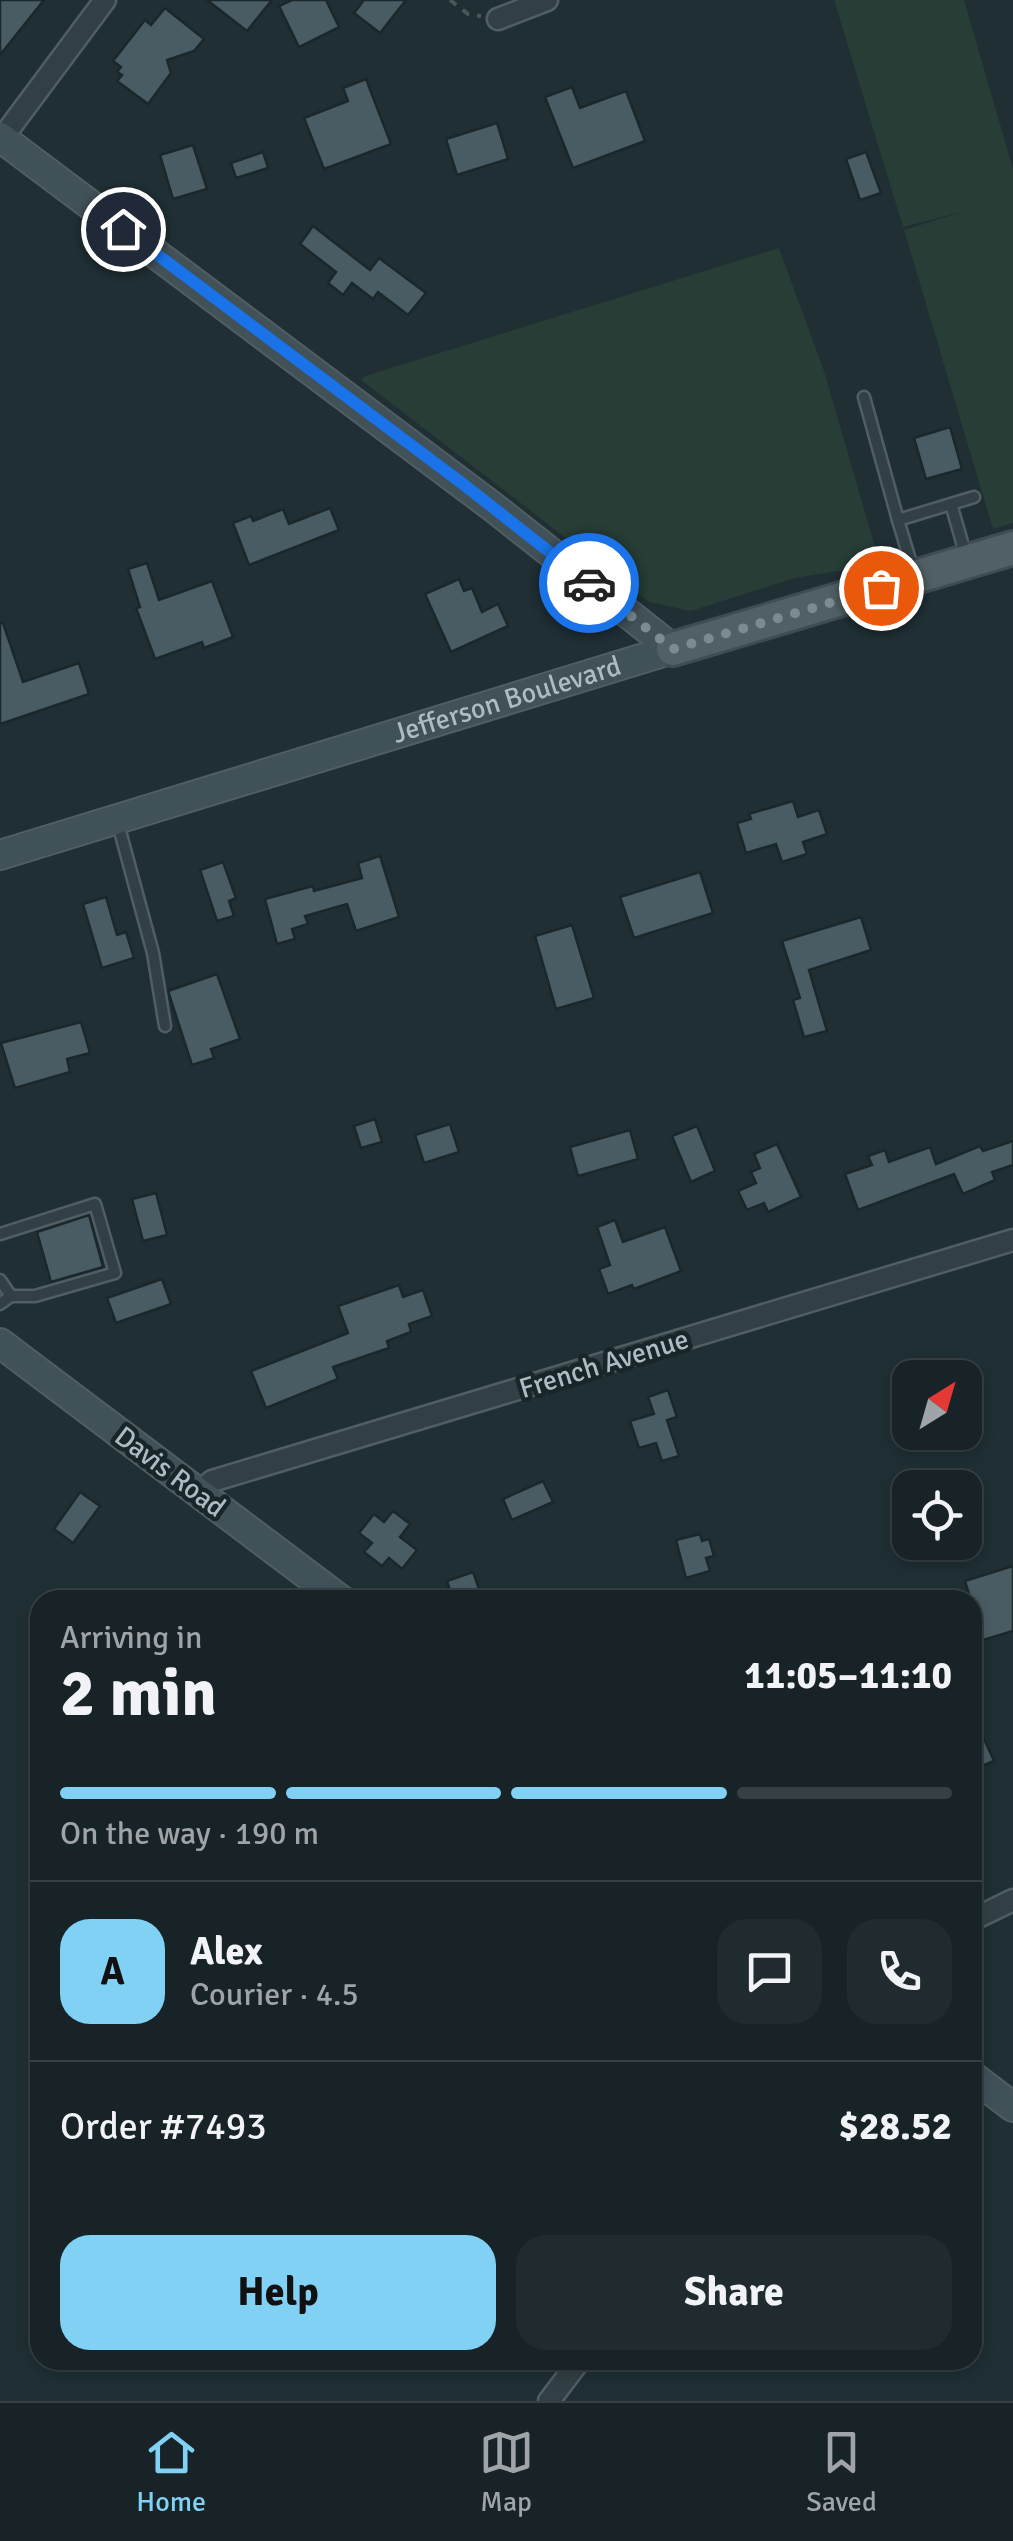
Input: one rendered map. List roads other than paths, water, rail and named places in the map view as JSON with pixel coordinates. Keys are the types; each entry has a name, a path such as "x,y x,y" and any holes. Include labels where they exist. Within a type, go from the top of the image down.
{"main road":[{"name":"Jefferson Boulevard","path":"663,652 1013,548"}],"street":[{"path":"105,0 1,139 493,507 663,652"},
{"path":"498,19 547,0"},
{"name":"Jefferson Boulevard","path":"0,855 663,652"},
{"name":"French Avenue","path":"198,1492 212,1482 1013,1240"},
{"name":"Davis Road","path":"0,1343 328,1590"},
{"path":"982,1915 1013,1900"},
{"path":"982,2083 1013,2106"},
{"path":"549,2401 572,2370"}],"lane":[{"path":"864,397 916,578"},
{"path":"898,520 974,497"},
{"path":"951,504 968,562"},
{"path":"117,819 153,953 165,1026"},
{"path":"0,1234 95,1204 115,1273 35,1296 10,1296 0,1304"},
{"path":"0,1280 10,1296"}]}
